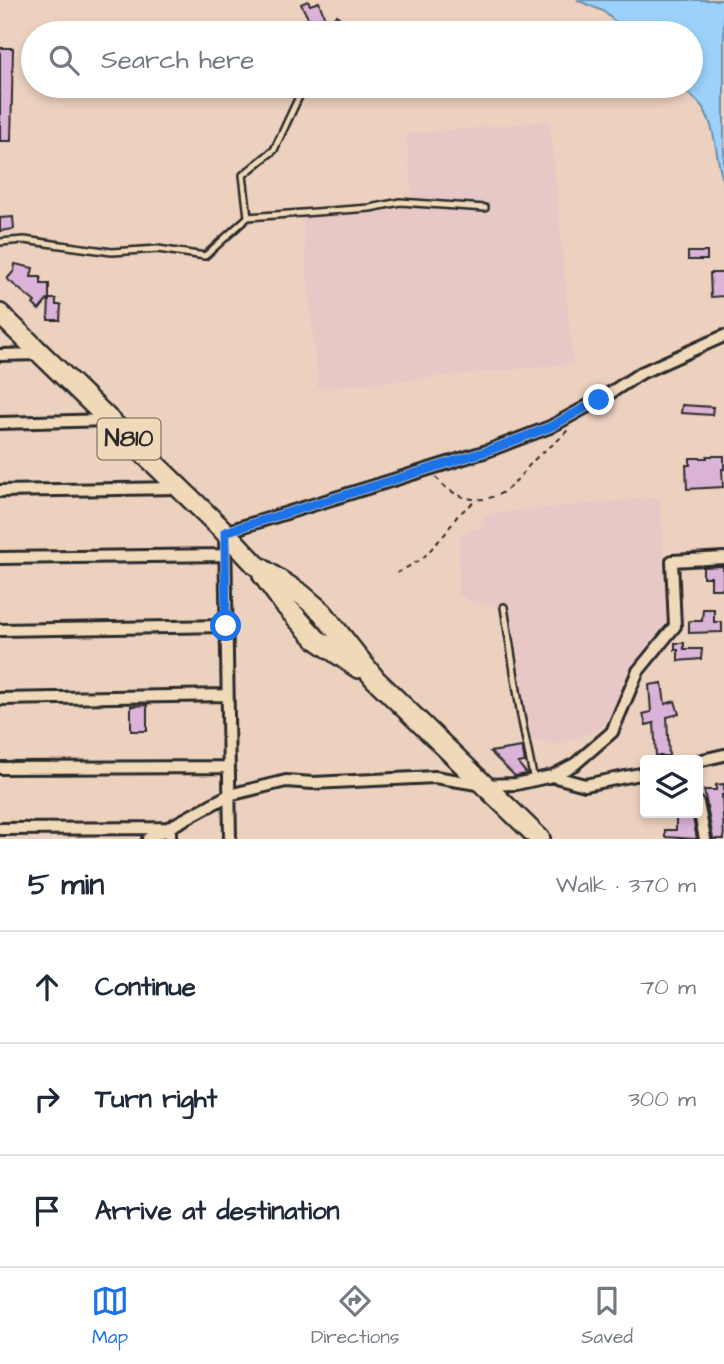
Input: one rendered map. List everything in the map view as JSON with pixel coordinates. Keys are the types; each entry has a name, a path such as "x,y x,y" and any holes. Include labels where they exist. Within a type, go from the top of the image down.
{"highway":[{"name":"N810","path":"0,313 225,532 256,565 284,604 316,639 375,679 540,839"}],"street":[{"path":"230,839 225,532 487,451 550,427 641,373 724,336"},
{"path":"0,355 41,354"},
{"path":"0,423 110,420"},
{"path":"0,491 177,488"},
{"path":"0,558 225,555"},
{"path":"148,839 170,833 229,794 286,781 313,783 435,777 483,785 534,781 552,776 575,764 612,732 638,671 675,626 672,561 724,558"},
{"path":"0,630 226,626"},
{"path":"0,699 228,695"},
{"path":"703,760 724,755"},
{"path":"0,768 229,767"},
{"path":"552,776 585,785 640,774"},
{"path":"701,818 705,839"},
{"path":"0,829 170,833"}],"lane":[{"path":"248,217 243,175 274,150 298,98"},
{"path":"0,242 24,240 112,251 158,248 205,256 248,217 370,208 400,202 485,208"},
{"path":"504,607 534,781"}],"path":[{"path":"397,573 422,559 445,534 457,515 476,501 509,488 535,459 569,428"},
{"path":"429,468 443,486 459,497 476,501"}],"shaded area":[{"path":"550,121 573,364 318,388 302,217 413,207 406,134"},
{"path":"660,497 670,637 659,661 631,672 614,717 597,731 555,745 536,741 520,731 498,607 470,602 458,594 460,537 469,531 482,528 486,514"}],"water":[{"path":"577,0 724,0 724,184 710,122 706,112 694,98 703,98 703,21 614,21 603,11"}],"building":[{"path":"308,1 310,5 319,2 326,21 310,21 301,4"},
{"path":"337,15 342,21 330,21"},
{"path":"0,48 13,48 11,141 0,141"},
{"path":"13,217 14,229 0,231 0,218"},
{"path":"688,252 707,252 707,260 688,260"},
{"path":"15,264 33,268 31,277 41,277 41,284 49,284 49,298 39,310 33,304 35,302 7,279 14,271"},
{"path":"710,273 724,273 724,296 711,297"},
{"path":"49,299 56,299 56,305 61,305 60,320 48,320"},
{"path":"682,405 713,407 712,415 681,413"},
{"path":"724,456 723,487 687,489 686,465 690,465 690,458"},
{"path":"723,566 723,589 711,589 711,577 703,577 703,567"},
{"path":"703,609 714,609 714,622 722,622 722,632 689,633 689,621 702,621"},
{"path":"675,643 684,643 684,649 702,649 701,659 678,661"},
{"path":"662,683 665,704 675,701 679,714 667,717 669,755 656,755 654,723 646,725 643,714 651,712 649,685"},
{"path":"147,705 147,731 131,731 131,706"},
{"path":"522,747 525,762 518,763 527,774 515,776 490,752"},
{"path":"724,784 724,839 713,839 704,790 716,790 716,785"},
{"path":"676,818 693,818 697,839 665,837 665,830 676,830"}],"route":[{"path":"226,626 225,532 311,503 487,451 550,427 599,400"}]}
